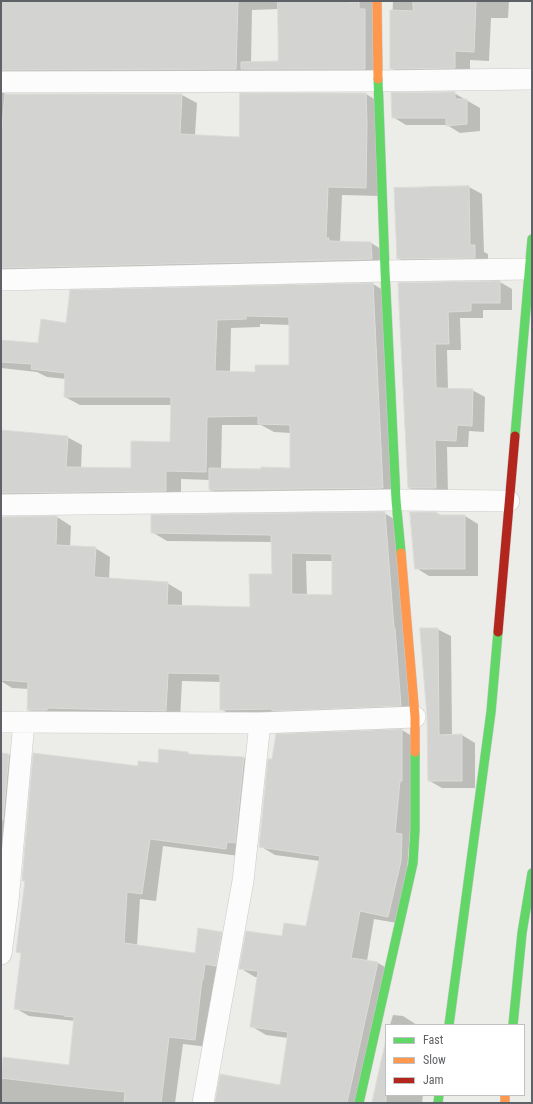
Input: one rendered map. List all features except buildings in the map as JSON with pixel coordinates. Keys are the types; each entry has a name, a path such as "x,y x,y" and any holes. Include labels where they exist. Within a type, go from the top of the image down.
{"street":[{"path":"359,1103 413,863 415,829 415,717 396,500 385,271 378,81 377,1"},
{"path":"1,82 532,79"},
{"path":"448,1024 491,712 532,239"},
{"path":"1,280 529,269"},
{"path":"1,505 396,500 509,501"},
{"path":"1,722 260,723 415,717"},
{"path":"1,954 5,901 24,722"},
{"path":"203,1103 243,881 260,723"},
{"path":"513,1024 522,933 532,873"}],"traffic: fast":[{"path":"378,79 385,271 396,500 401,553"},
{"path":"515,436 532,239"},
{"path":"449,1024 491,712 498,632"},
{"path":"359,1103 413,863 415,829 415,752"},
{"path":"513,1024 522,933 532,873"},
{"path":"438,1103 439,1096"}],"traffic: slow":[{"path":"377,1 378,79"},
{"path":"401,553 415,717 415,752"},
{"path":"505,1096 505,1103"}],"traffic: jam":[{"path":"498,632 515,436"}]}
